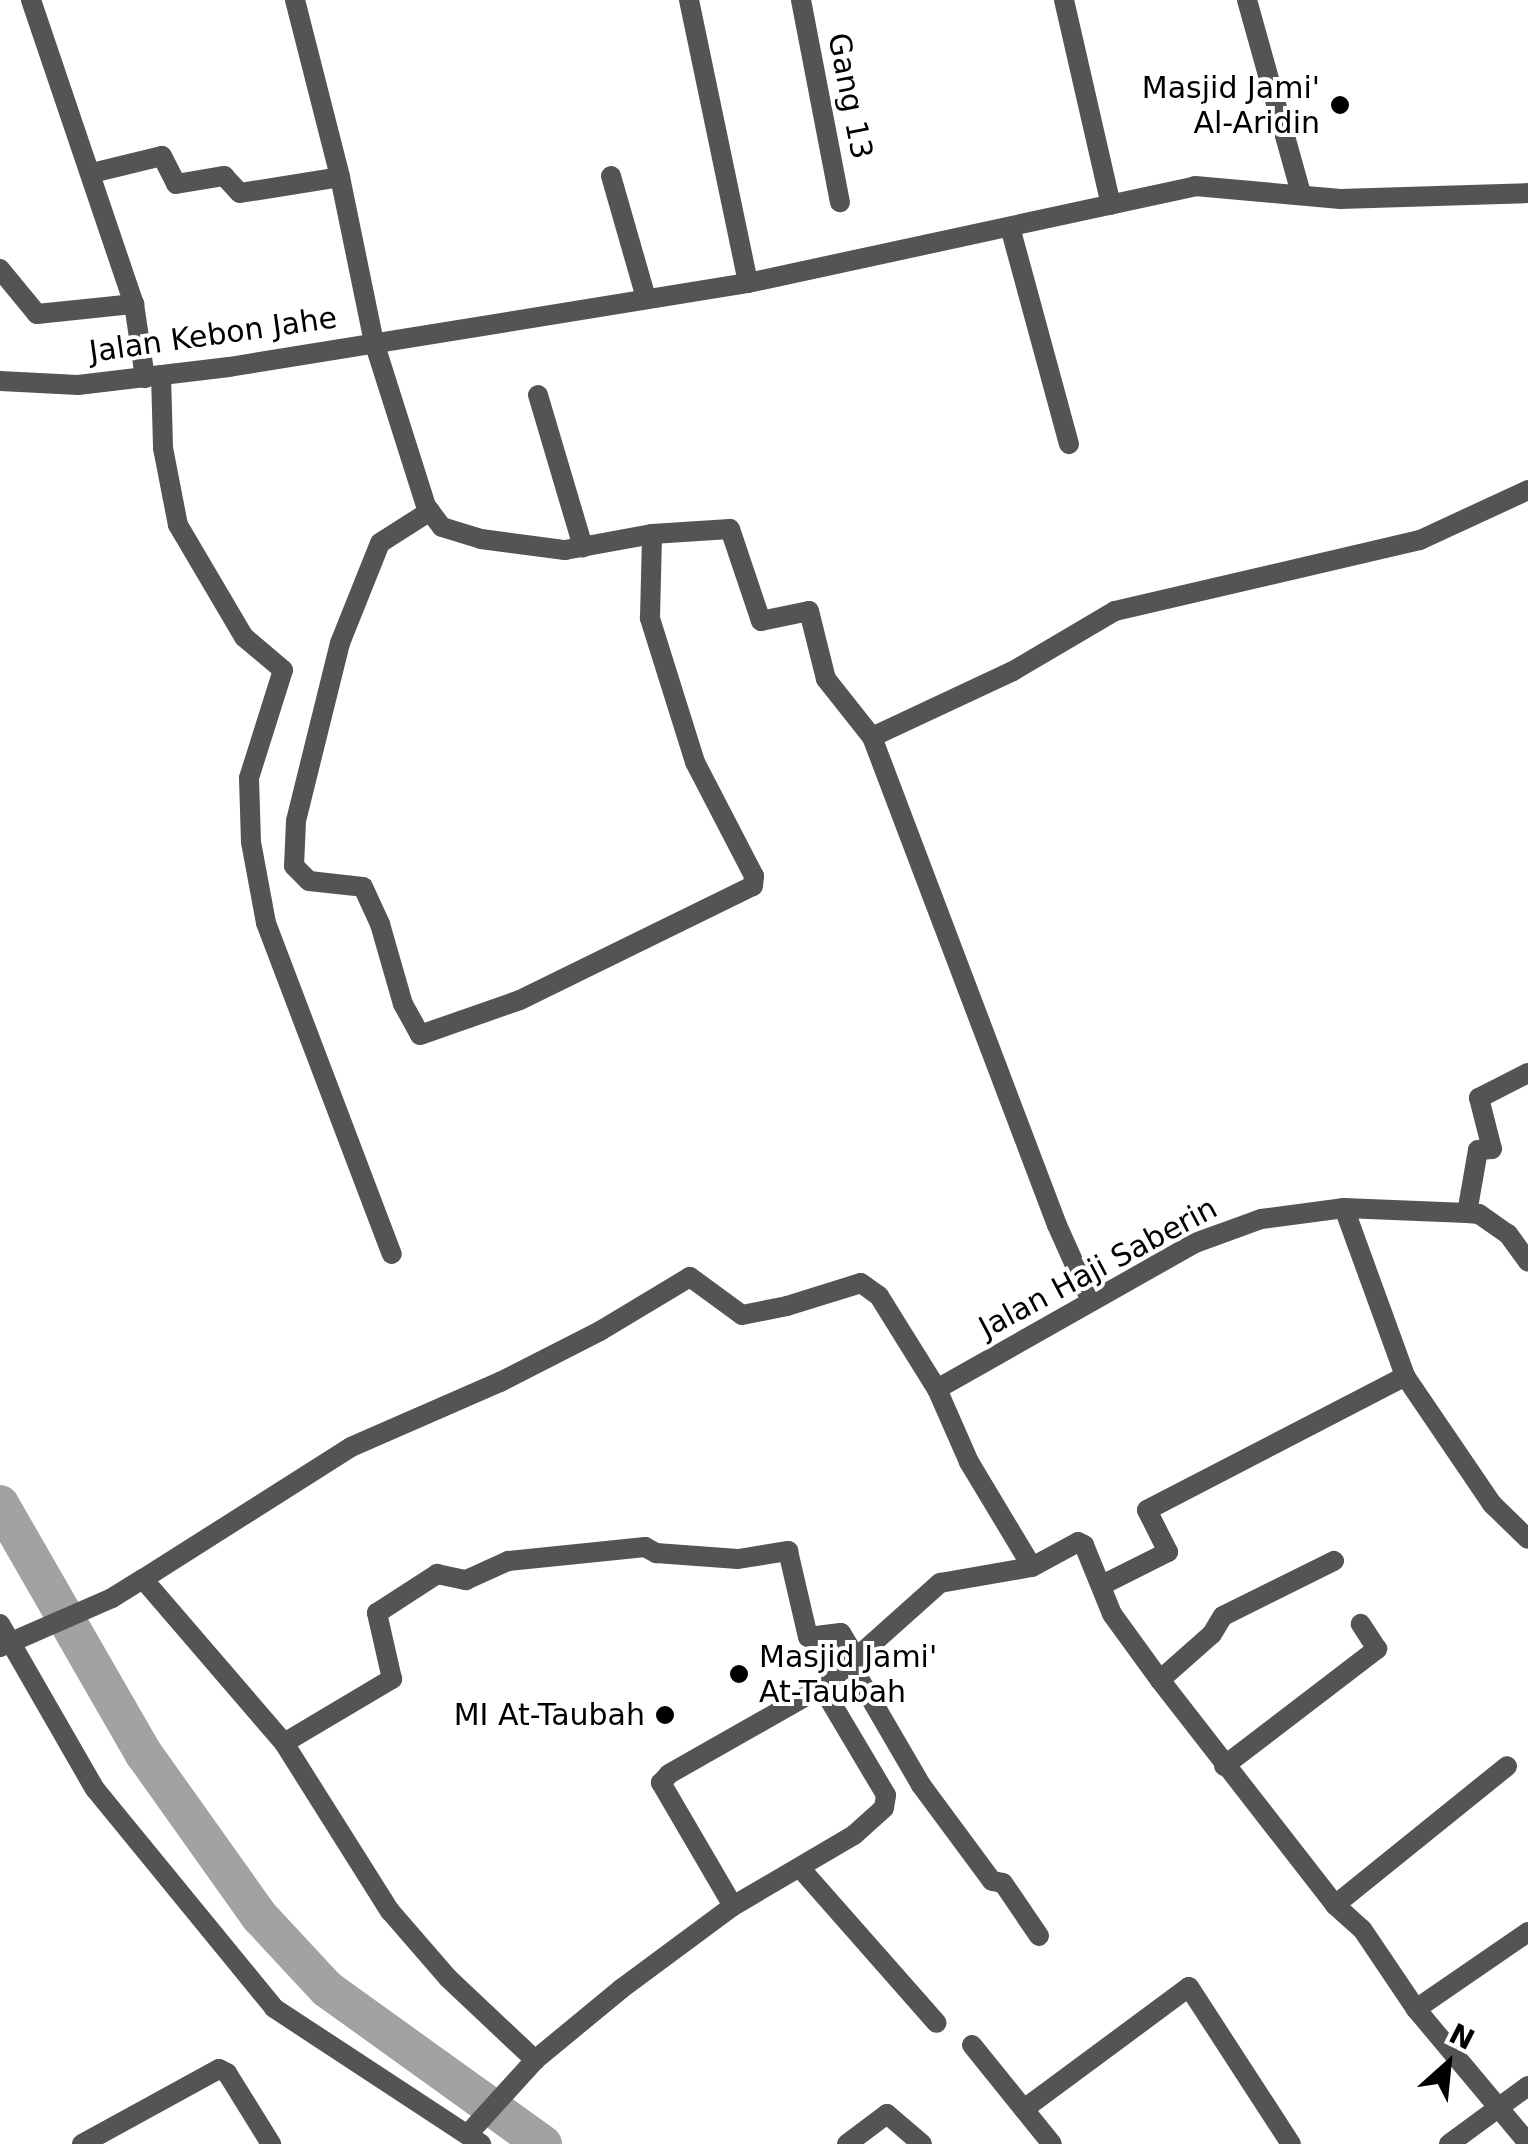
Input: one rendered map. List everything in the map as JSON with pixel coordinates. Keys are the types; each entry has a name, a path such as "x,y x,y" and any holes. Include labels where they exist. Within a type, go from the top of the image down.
{"street":[{"path":"31,0 134,304 153,377 178,525 244,636 283,670 249,778 251,842 266,923 392,1254"},
{"path":"294,0 340,177 374,342 413,471 430,510 442,527 481,539 565,550 652,534 730,529 761,621 810,611 826,679 872,737 1057,1225 1091,1300"},
{"path":"689,0 748,282"},
{"name":"Gang 13","path":"801,0 840,202"},
{"path":"1064,0 1111,205"},
{"path":"1247,0 1301,193"},
{"path":"92,174 162,156 176,184 224,176 240,193 340,177"},
{"path":"610,176 646,298"},
{"name":"Jalan Kebon Jahe","path":"0,380 78,385 153,377 748,282 1195,186 1340,198 1528,193"},
{"path":"1010,227 1069,444"},
{"path":"0,269 37,314 134,304"},
{"path":"538,395 583,547"},
{"path":"872,737 1013,671 1114,611 1420,540 1528,490"},
{"path":"430,510 380,543 340,643 296,821 294,866 308,880 363,887 380,924 404,1004 420,1034 520,1000 753,886 754,876 695,762 650,618 652,534"},
{"path":"1528,1073 1478,1098 1492,1149 1478,1150 1467,1213 1478,1214 1508,1234 1528,1262"},
{"path":"1344,1208 1405,1376 1492,1504 1528,1538"},
{"name":"Jalan Haji Saberin","path":"937,1389 1195,1244 1262,1219 1344,1208 1467,1213"},
{"path":"822,1687 886,1794 884,1808 854,1835 801,1870 733,1906 531,2064 486,2111 474,2139 274,2008 95,1789 3,1637 39,1632 112,1598 351,1448 533,1365 690,1277 742,1315 861,1283 880,1296 937,1389 970,1462 1032,1567"},
{"path":"1102,1585 1168,1552 1147,1510 1405,1376"},
{"path":"733,1906 661,1783 822,1687 940,1584 1032,1567 1078,1542 1084,1545 1112,1614 1224,1766 1335,1905 1362,1929 1416,2009 1528,2143"},
{"path":"284,1743 392,1679 377,1613 438,1574 466,1580 508,1561 645,1547 656,1553 724,1558 788,1550 808,1637 841,1633 921,1786 992,1881 1003,1884 1038,1936"},
{"path":"1160,1680 1212,1634 1223,1616 1334,1561"},
{"path":"144,1579 284,1743 390,1911 531,2064"},
{"path":"1224,1766 1377,1649 1360,1624"},
{"path":"1335,1905 1507,1766"},
{"path":"801,1870 937,2023"},
{"path":"1416,2009 1528,1932"},
{"path":"1024,2109 1189,1987 1291,2144"},
{"path":"972,2045 1052,2144"},
{"path":"82,2144 219,2068 227,2073 271,2144"},
{"path":"1449,2144 1528,2086"},
{"path":"847,2144 887,2114 922,2144"}],"waterway":[{"path":"0,1504 144,1754 260,1917 327,1989 543,2144"}],"place":[{"name":"Masjid Jami' Al-Aridin","path":"1340,105"},
{"name":"Masjid Jami' At-Taubah","path":"739,1674"},
{"name":"MI At-Taubah","path":"665,1715"}]}
